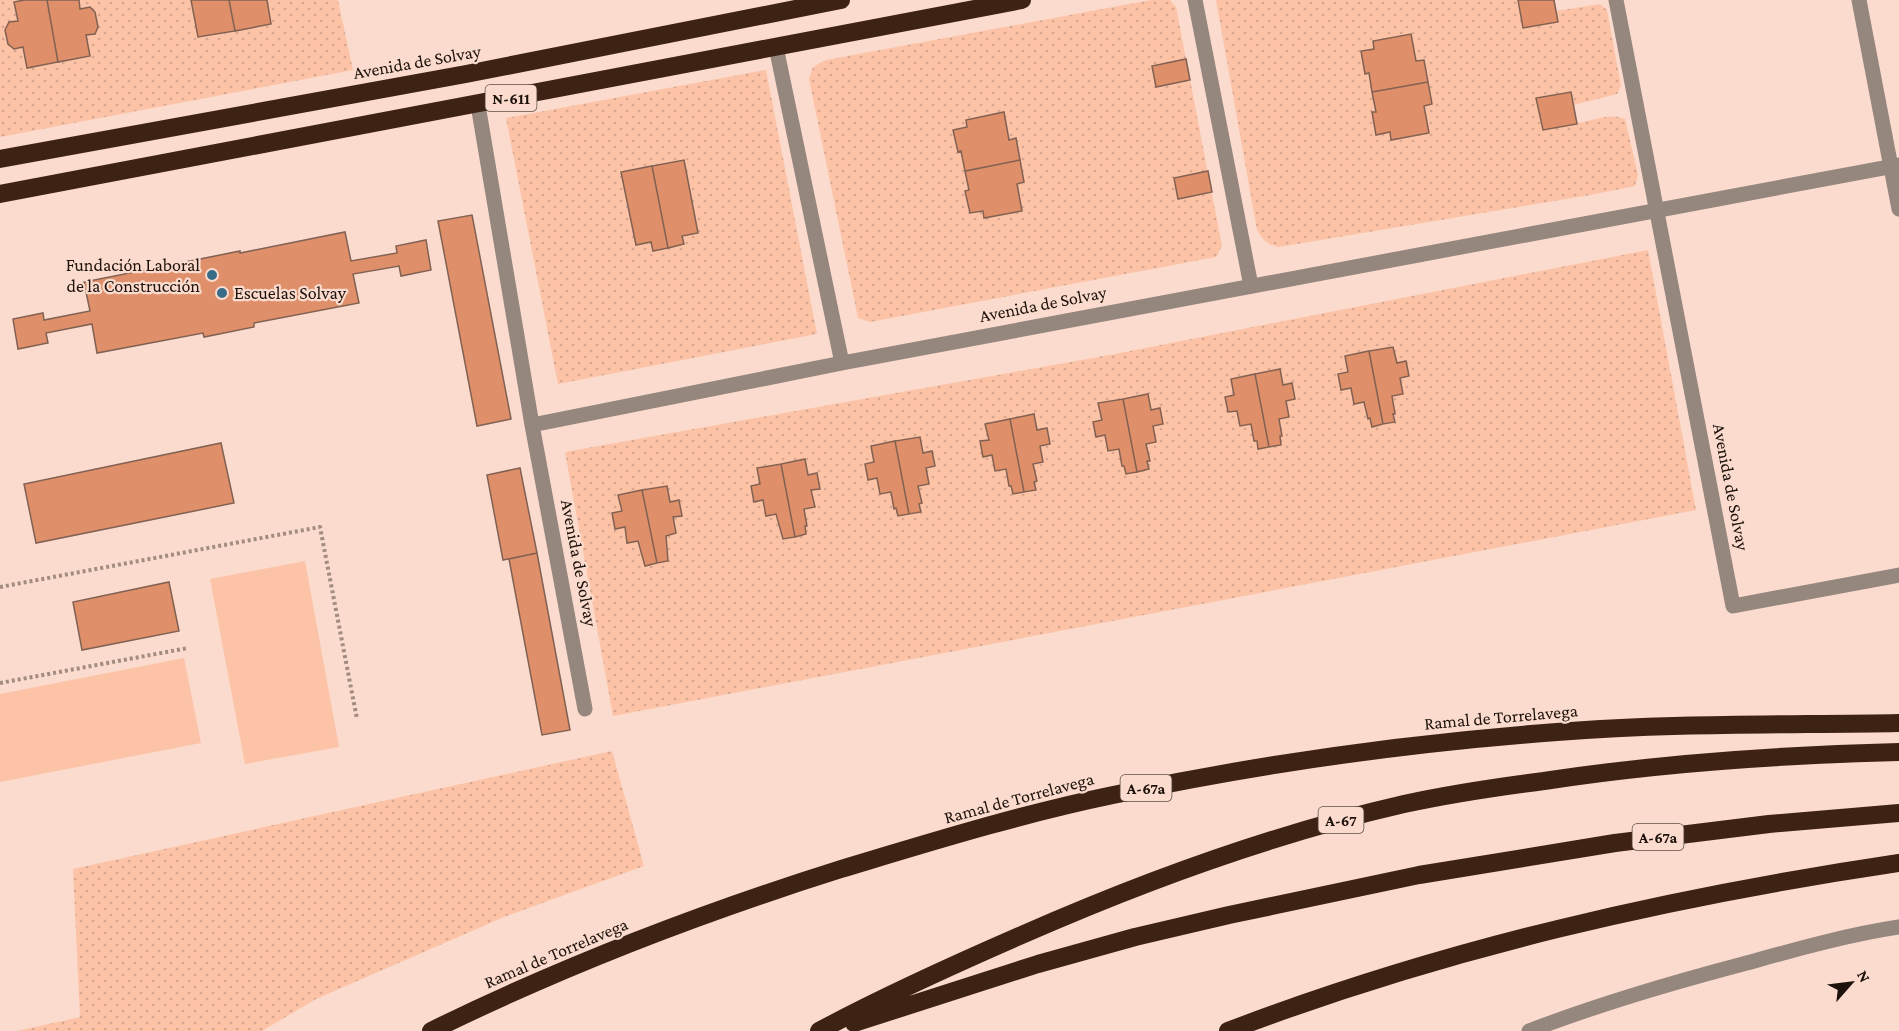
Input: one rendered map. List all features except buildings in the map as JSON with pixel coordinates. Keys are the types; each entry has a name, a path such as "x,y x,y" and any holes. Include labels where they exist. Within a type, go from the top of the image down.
{"highway":[{"name":"Avenida de Solvay","path":"0,159 466,74 841,0"},
{"name":"N-611","path":"0,194 1022,0"},
{"name":"Ramal de Torrelavega","path":"431,1031 522,988 609,952 783,888 925,844 1110,795 1208,777 1444,742 1561,731 1899,723"},
{"name":"A-67","path":"819,1031 976,954 1087,906 1198,864 1271,839 1332,822 1468,791 1606,771 1738,758 1899,752"},
{"name":"A-67a","path":"832,1031 1028,967 1135,937 1419,875 1615,843 1769,824 1899,813"},
{"path":"1228,1031 1377,978 1563,927 1687,899 1899,863"}],"street":[{"path":"1195,0 1251,286"},
{"name":"Avenida de Solvay","path":"1616,0 1733,606 1899,575"},
{"path":"1859,0 1895,166 1899,209"},
{"path":"776,47 842,363"},
{"name":"Avenida de Solvay","path":"478,105 532,425 585,709"},
{"name":"Avenida de Solvay","path":"532,425 842,363 1895,166"},
{"path":"1529,1031 1604,1003 1721,969 1803,947 1899,927"}],"path":[{"path":"0,587 320,527 357,719"},
{"path":"0,683 188,648"}],"shaded area":[{"path":"0,0 338,0 353,70 0,137"},
{"path":"1151,0 1170,0 1176,7 1222,246 1216,257 870,322 858,318 809,79 813,67 826,60"},
{"path":"1216,0 1554,0 1556,11 1600,4 1607,10 1621,86 1617,94 1574,105 1577,123 1614,116 1625,119 1638,175 1635,186 1279,247 1271,245 1257,230"},
{"path":"766,70 817,334 558,384 506,118"},
{"path":"1648,250 1696,510 613,716 565,452 1115,354"},
{"path":"305,561 339,747 245,764 210,579"},
{"path":"184,658 201,743 0,782 0,694"},
{"path":"612,751 644,866 504,917 316,999 262,1031 17,1031 80,1017 73,869"}],"place":[{"name":"Fundación Laboral de la Construcción","path":"212,275"},
{"name":"Escuelas Solvay","path":"222,293"}]}
